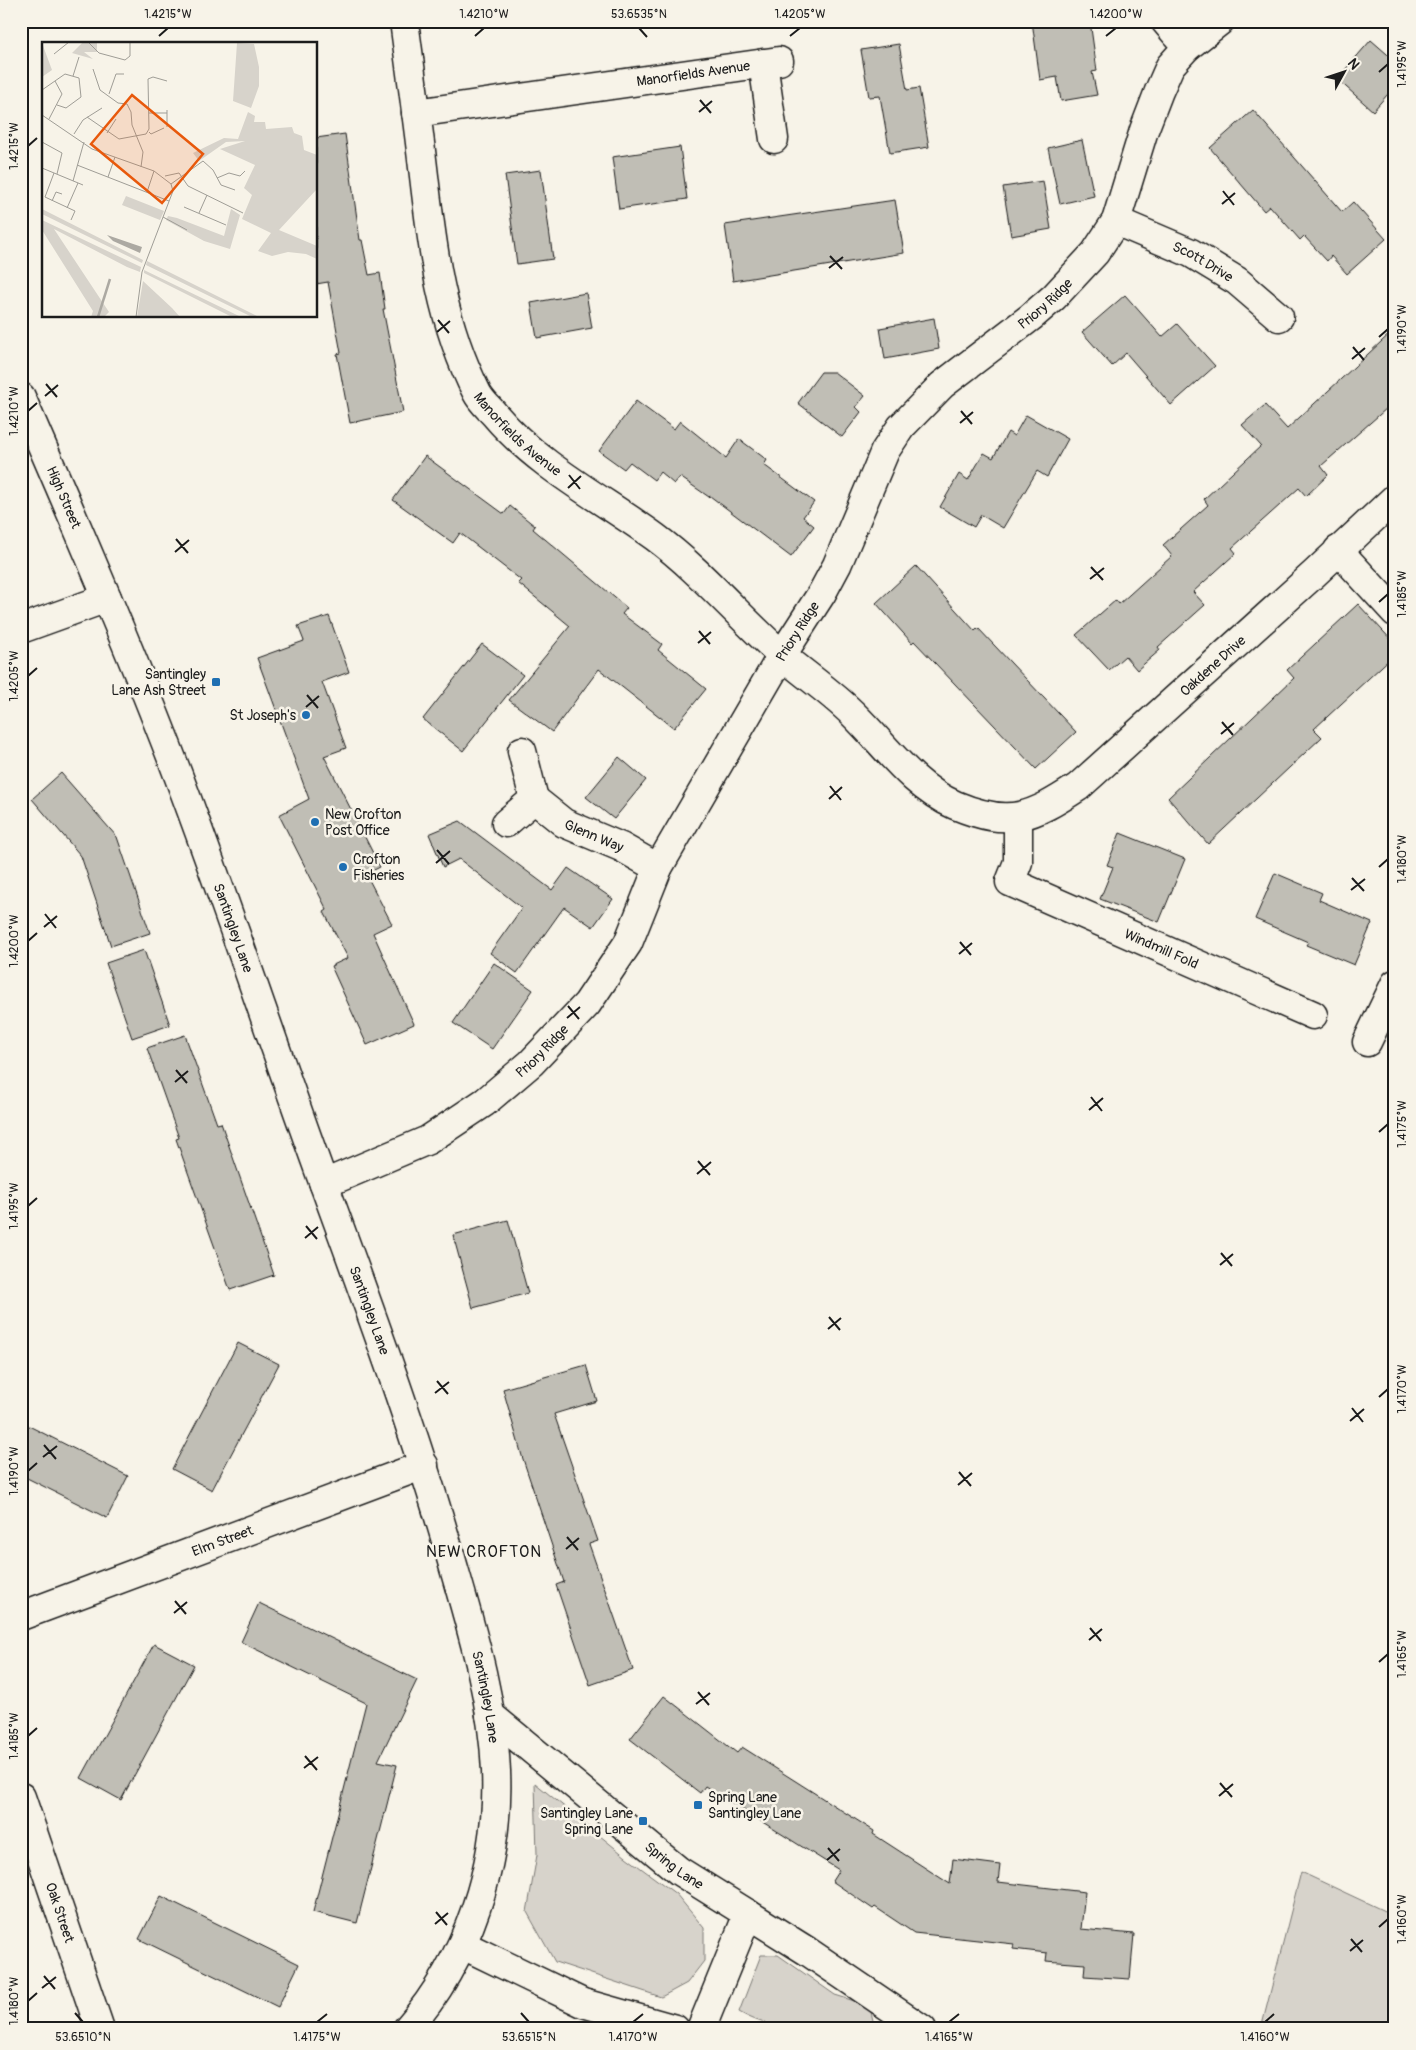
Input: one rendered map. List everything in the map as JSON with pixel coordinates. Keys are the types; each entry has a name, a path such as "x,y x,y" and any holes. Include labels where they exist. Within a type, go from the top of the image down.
{"street":[{"name":"Manorfields Avenue","path":"404,21 436,274 453,340 478,396 508,430 541,458 657,539 687,564 782,655"},
{"path":"1166,21 1187,47"},
{"name":"Priory Ridge","path":"324,1184 428,1140 485,1102 530,1064 586,1004 628,943 658,868 782,655 822,594 837,565 873,476 901,427 942,385 1054,297 1095,254 1116,222 1144,130 1170,66 1187,47 1220,21"},
{"name":"Manorfields Avenue","path":"416,113 771,62 774,139"},
{"name":"Scott Drive","path":"1116,222 1191,253 1237,281 1279,318"},
{"name":"High Street","path":"21,396 107,598"},
{"name":"Oakdene Drive","path":"782,655 852,713 911,776 937,796 959,806 1001,819 1018,817 1044,809 1078,786 1395,498"},
{"path":"1338,550 1395,612"},
{"path":"21,629 107,598"},
{"name":"Santingley Lane","path":"107,598 172,760 424,1465 480,1657 490,1714 496,1772 495,1826 485,1878 462,1945 437,1989 407,2029"},
{"path":"506,823 534,799 522,751"},
{"name":"Glenn Way","path":"534,799 564,823 621,847 658,868"},
{"name":"Windmill Fold","path":"1018,817 1018,862 1010,882 1313,1015"},
{"path":"1367,1042 1395,984"},
{"name":"Elm Street","path":"21,1616 424,1465"},
{"name":"Spring Lane","path":"490,1714 679,1872 807,1951 922,2029"},
{"name":"Oak Street","path":"21,1797 100,2029"},
{"path":"701,2029 748,1914"},
{"path":"462,1945 583,2003 675,2029"}],"shaded area":[{"path":"535,1783 626,1857 676,1894 704,1928 704,1961 687,1983 661,1997 555,1962 527,1912 537,1855"},
{"path":"1301,1872 1395,1916 1395,2029 1261,2029"},
{"path":"761,1955 778,1955 835,1995 861,2003 871,2012 875,2029 805,2030 788,2028 755,2020 739,2012"}],"building":[{"path":"1032,21 1090,21 1097,71 1092,72 1097,95 1061,101 1057,77 1040,80"},
{"path":"1371,40 1395,61 1395,86 1373,111 1337,79"},
{"path":"899,44 907,90 919,88 929,147 890,153 880,96 869,97 861,50"},
{"path":"1253,110 1342,212 1353,202 1386,239 1347,274 1331,256 1327,261 1304,236 1300,240 1270,206 1264,211 1210,148"},
{"path":"345,134 360,240 362,240 369,275 380,273 385,309 383,309 403,412 350,423 337,354 341,353 328,282 318,284 318,138"},
{"path":"1082,140 1094,196 1060,204 1048,148"},
{"path":"680,147 687,199 619,209 612,157"},
{"path":"541,170 553,259 517,264 505,175"},
{"path":"1043,181 1051,229 1011,236 1003,187"},
{"path":"895,200 904,253 733,281 725,225"},
{"path":"586,293 592,328 537,338 531,303"},
{"path":"1125,295 1162,337 1177,324 1215,366 1171,405 1126,353 1112,366 1082,332"},
{"path":"934,318 939,349 885,359 880,328"},
{"path":"1395,329 1395,401 1321,466 1328,475 1306,496 1299,488 1232,548 1236,553 1193,592 1205,605 1158,647 1160,650 1137,670 1125,656 1109,670 1076,635 1116,600 1119,604 1172,556 1163,545 1208,505 1204,499 1261,446 1242,425 1265,405 1287,429"},
{"path":"821,372 834,372 865,396 856,407 861,412 842,437 798,403"},
{"path":"636,401 674,429 680,421 726,458 739,439 767,460 764,465 814,502 803,517 814,526 791,557 710,496 680,477 674,484 660,472 654,480 630,462 624,469 599,451"},
{"path":"1026,415 1068,439 1047,477 1037,471 1003,528 981,515 974,527 940,507 959,474 968,480 984,453 993,458 1008,432 1014,436"},
{"path":"425,456 504,514 510,506 535,526 533,529 627,608 622,614 662,644 658,650 706,689 674,728 599,669 552,732 509,700 570,626 518,583 521,580 460,533 453,543 393,500"},
{"path":"916,566 975,631 978,628 1076,732 1036,769 914,641 912,643 876,603"},
{"path":"1358,604 1395,644 1395,654 1314,729 1322,737 1208,844 1168,798 1294,678 1287,670"},
{"path":"329,616 349,672 322,682 346,748 324,756 380,867 366,874 392,924 373,933 414,1024 367,1045 331,966 348,958 324,912 327,910 279,815 309,799 257,658 304,641 298,626"},
{"path":"482,644 523,675 463,751 423,719"},
{"path":"619,757 646,780 614,819 586,797"},
{"path":"61,773 117,837 150,933 111,946 81,856 32,799"},
{"path":"460,821 552,890 568,868 613,899 593,927 564,907 517,973 490,953 522,908 459,859 443,867 429,834"},
{"path":"1120,833 1185,859 1159,922 1100,899 1113,867 1107,865"},
{"path":"1275,873 1322,893 1319,900 1372,923 1354,965 1306,945 1308,942 1255,919"},
{"path":"144,950 170,1025 132,1038 106,963"},
{"path":"494,963 533,990 492,1049 453,1023"},
{"path":"185,1035 217,1124 221,1123 274,1275 230,1290 176,1139 179,1138 147,1048"},
{"path":"508,1220 528,1293 473,1308 453,1235"},
{"path":"238,1343 279,1364 212,1490 172,1469"},
{"path":"586,1365 597,1401 554,1414 598,1541 589,1544 633,1670 590,1685 556,1585 564,1582 522,1456 503,1389"},
{"path":"21,1422 128,1476 107,1518 21,1475"},
{"path":"259,1603 417,1680 378,1761 397,1765 357,1923 313,1912 366,1703 241,1642"},
{"path":"154,1644 194,1665 121,1800 81,1778"},
{"path":"664,1696 737,1753 742,1747 874,1831 873,1834 950,1884 953,1859 1000,1865 998,1882 1085,1892 1081,1929 1134,1934 1130,1979 1084,1976 1085,1964 1046,1961 1047,1953 1013,1949 1014,1944 914,1933 875,1907 873,1909 832,1881 839,1870 705,1786 700,1793 630,1739"},
{"path":"161,1896 299,1964 278,2007 139,1939"}],"place":[{"name":"Santingley Lane Ash Street","path":"216,682"},
{"name":"St Joseph's","path":"306,715"},
{"name":"New Crofton Post Office","path":"315,822"},
{"name":"Crofton Fisheries","path":"343,867"},
{"name":"Spring Lane Santingley Lane","path":"698,1805"},
{"name":"Santingley Lane Spring Lane","path":"643,1821"}],"district":[{"name":"NEW CROFTON","path":"484,1551"}]}
